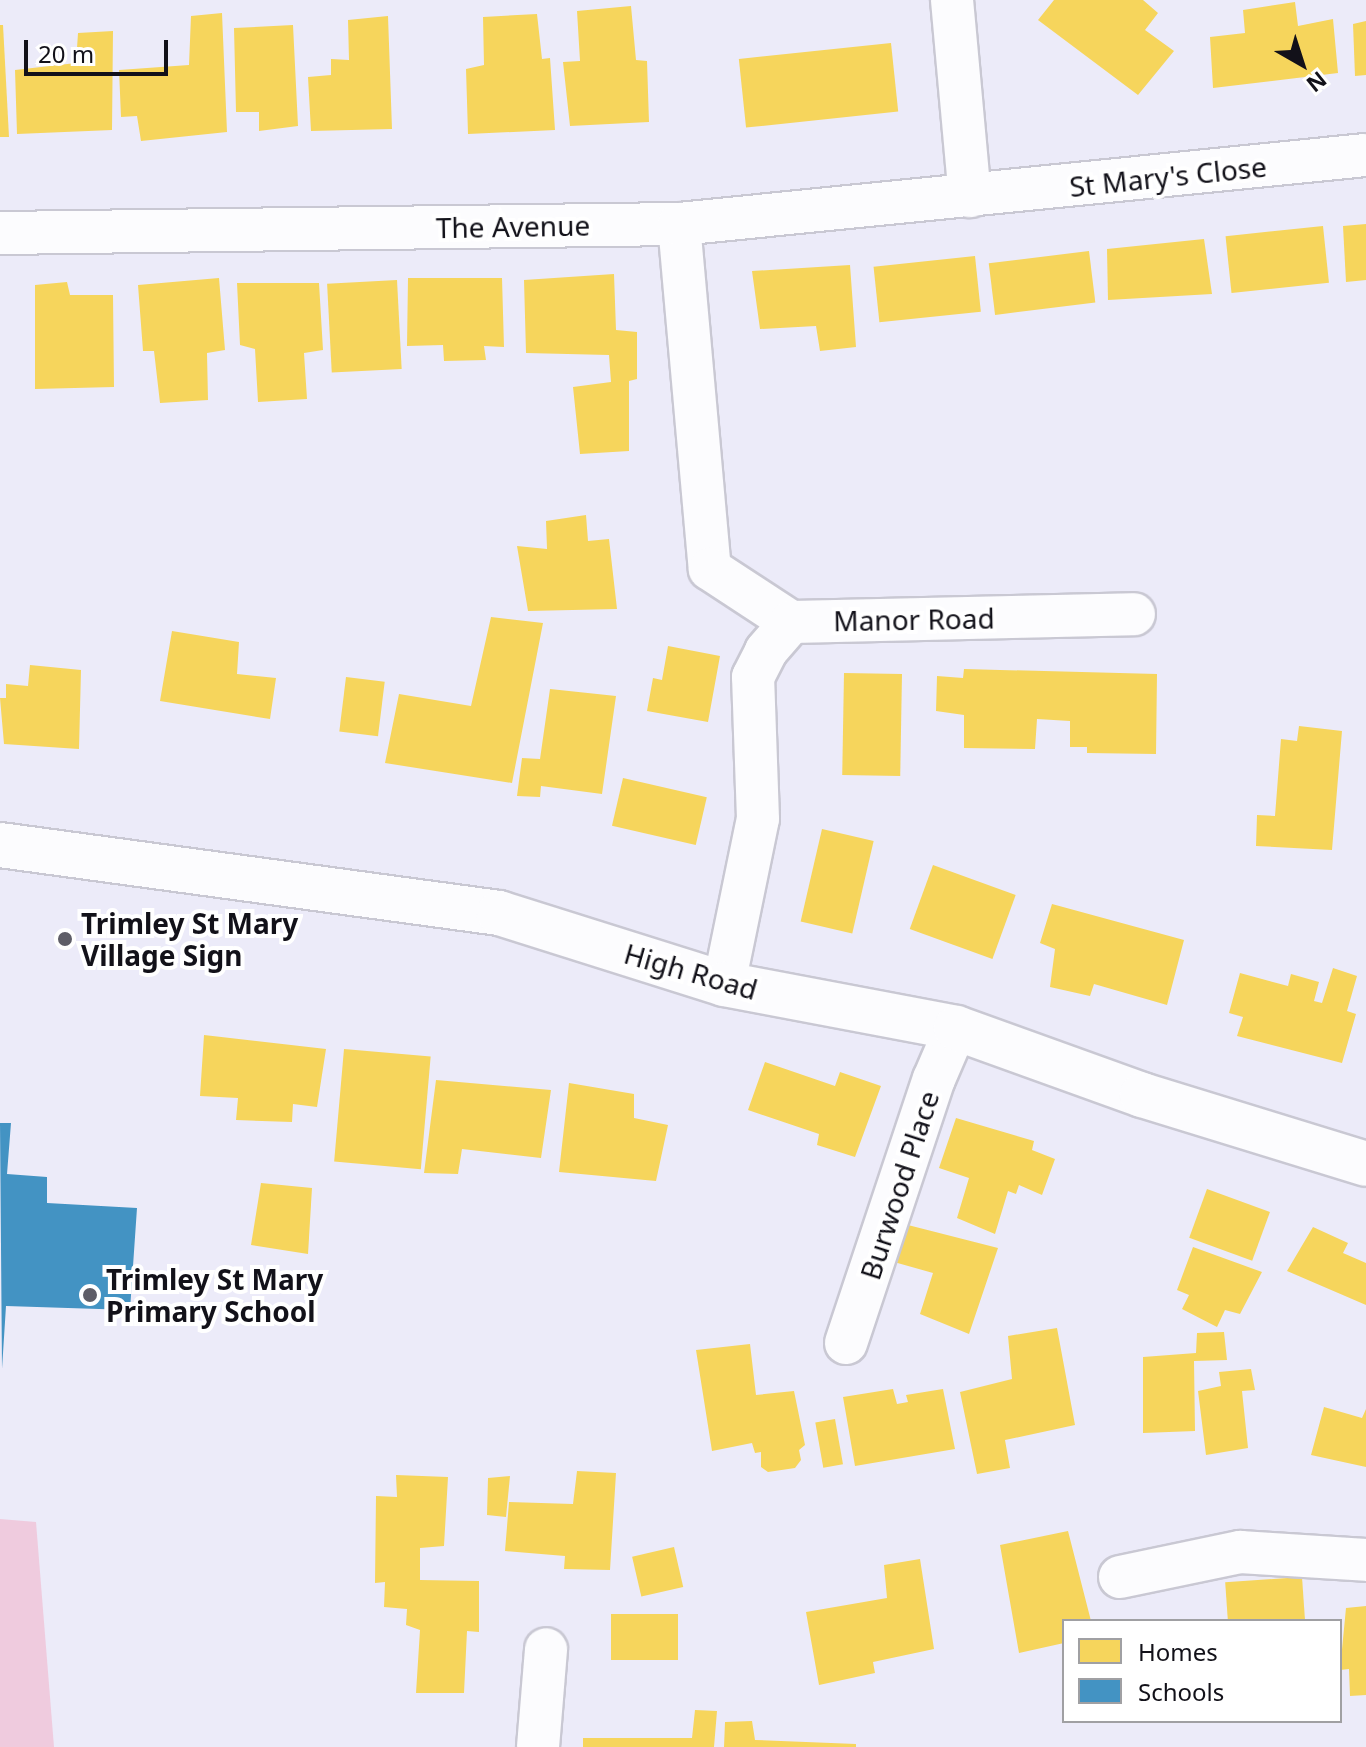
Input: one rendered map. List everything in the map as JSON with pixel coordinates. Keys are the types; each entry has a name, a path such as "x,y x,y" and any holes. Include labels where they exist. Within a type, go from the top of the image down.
{"street":[{"path":"952,0 970,196"},
{"name":"St Mary's Close","path":"679,224 1366,155"},
{"path":"679,224 710,569 791,622 766,651 753,677 758,819 724,984"},
{"name":"The Avenue","path":"0,233 679,224"},
{"name":"Manor Road","path":"791,622 1134,614"},
{"name":"High Road","path":"0,845 499,913 724,984 956,1028 1142,1095 1366,1164"},
{"name":"Burwood Place","path":"846,1343 934,1079 956,1028"},
{"path":"1120,1577 1240,1552 1366,1560"},
{"path":"538,1747 546,1649"}],"shaded area":[{"path":"0,1519 36,1522 54,1747 0,1747"}],"building: Homes":[{"path":"1054,0 1143,0 1158,13 1145,30 1174,51 1138,95 1038,20"},
{"path":"1295,2 1298,26 1333,19 1338,73 1213,88 1210,37 1245,33 1243,10"},
{"path":"631,6 636,60 647,61 649,122 570,126 563,62 580,61 577,11"},
{"path":"222,13 227,132 141,141 137,116 121,117 119,70 189,65 191,16"},
{"path":"537,14 542,59 550,58 555,130 468,134 466,69 484,65 483,17"},
{"path":"388,16 392,129 311,131 308,77 331,75 331,59 349,60 348,20"},
{"path":"1366,21 1366,75 1355,76 1353,24"},
{"path":"0,25 3,25 9,137 0,137"},
{"path":"293,25 298,126 259,131 259,112 236,112 234,28"},
{"path":"113,31 112,130 17,134 15,70 76,63 78,33"},
{"path":"891,43 898,112 746,128 739,59"},
{"path":"1366,224 1366,280 1346,282 1343,226"},
{"path":"1323,226 1329,283 1231,293 1226,236"},
{"path":"1204,239 1212,294 1108,300 1107,249"},
{"path":"1089,251 1095,303 995,315 989,263"},
{"path":"975,256 981,312 879,322 874,267"},
{"path":"850,265 856,347 820,351 816,326 760,329 752,271"},
{"path":"614,274 616,330 637,332 637,379 629,381 629,451 580,454 573,387 611,382 609,355 526,353 524,280"},
{"path":"219,278 225,350 207,353 208,400 160,403 154,351 143,351 138,285"},
{"path":"408,278 502,278 504,347 484,346 486,360 444,361 443,345 407,346"},
{"path":"397,280 402,369 332,373 327,284"},
{"path":"67,282 70,295 113,295 114,387 35,389 35,285"},
{"path":"237,283 319,283 323,350 304,353 307,399 258,402 255,349 240,345"},
{"path":"586,515 588,541 609,539 617,609 528,611 517,546 547,549 546,521"},
{"path":"491,617 543,623 512,783 385,763 399,694 471,706"},
{"path":"172,631 239,642 237,674 276,678 270,719 160,701"},
{"path":"668,646 720,656 708,722 647,711 653,678 662,680"},
{"path":"30,665 81,670 79,749 4,744 0,698 6,698 6,684 28,686"},
{"path":"964,669 1157,674 1156,754 1087,753 1087,747 1070,747 1070,721 1037,719 1035,749 964,748 964,715 936,711 937,676 963,678"},
{"path":"844,673 902,674 900,776 842,775"},
{"path":"346,677 385,682 378,736 339,732"},
{"path":"550,689 616,696 602,794 541,786 540,797 517,796 522,758 540,759"},
{"path":"1299,726 1342,731 1332,850 1256,846 1257,815 1275,816 1281,739 1297,741"},
{"path":"623,778 707,797 696,845 612,826"},
{"path":"822,829 874,841 852,933 801,922"},
{"path":"933,865 1016,895 992,959 910,929"},
{"path":"1052,904 1184,940 1167,1005 1094,984 1090,996 1050,987 1055,949 1040,943"},
{"path":"1333,968 1357,976 1347,1011 1356,1014 1342,1063 1237,1036 1243,1017 1229,1013 1240,973 1288,986 1291,974 1319,982 1314,1001 1322,1003"},
{"path":"204,1035 326,1049 317,1107 293,1104 292,1122 236,1120 238,1098 200,1096"},
{"path":"344,1049 431,1057 421,1169 334,1162"},
{"path":"765,1062 835,1086 840,1072 881,1086 855,1157 817,1145 819,1134 748,1110"},
{"path":"436,1080 551,1090 541,1158 462,1149 458,1174 424,1173"},
{"path":"569,1083 634,1094 634,1118 668,1125 656,1181 559,1172"},
{"path":"956,1118 1034,1141 1032,1150 1055,1159 1042,1195 1019,1185 1016,1194 1008,1191 995,1234 957,1218 969,1178 939,1168"},
{"path":"261,1183 312,1188 308,1254 251,1245"},
{"path":"1207,1189 1270,1212 1252,1261 1189,1238"},
{"path":"904,1224 998,1248 969,1334 920,1314 933,1273 894,1262"},
{"path":"1313,1227 1348,1243 1343,1253 1366,1263 1366,1305 1287,1271"},
{"path":"1193,1247 1262,1272 1240,1314 1225,1310 1217,1327 1182,1309 1189,1295 1177,1290"},
{"path":"1057,1328 1075,1425 1005,1440 1010,1468 977,1474 960,1392 1012,1379 1008,1336"},
{"path":"1224,1332 1227,1360 1194,1361 1195,1431 1143,1433 1143,1357 1196,1353 1197,1333"},
{"path":"750,1344 756,1395 794,1391 805,1445 799,1450 801,1460 795,1468 768,1472 761,1467 761,1452 755,1453 752,1443 712,1451 696,1350"},
{"path":"1251,1369 1255,1390 1242,1391 1248,1448 1206,1455 1198,1391 1221,1386 1219,1372"},
{"path":"893,1389 897,1404 908,1402 906,1395 943,1389 955,1449 855,1466 843,1397"},
{"path":"1324,1407 1362,1418 1366,1409 1366,1467 1311,1455"},
{"path":"835,1419 843,1464 823,1468 815,1422"},
{"path":"577,1471 616,1473 610,1570 564,1569 565,1556 505,1551 509,1502 573,1504"},
{"path":"396,1475 448,1477 444,1546 420,1548 420,1580 479,1581 479,1632 467,1631 464,1693 416,1693 420,1630 406,1625 407,1609 384,1607 385,1582 375,1583 376,1496 397,1497"},
{"path":"510,1476 506,1517 487,1515 488,1478"},
{"path":"1068,1531 1090,1619 1062,1619 1062,1643 1019,1653 1000,1545"},
{"path":"674,1547 683,1587 641,1597 632,1557"},
{"path":"920,1559 934,1649 873,1662 875,1673 819,1685 806,1612 887,1598 884,1565"},
{"path":"1302,1577 1305,1619 1228,1619 1225,1582"},
{"path":"1366,1606 1366,1695 1350,1696 1349,1669 1342,1670 1346,1608"},
{"path":"611,1614 678,1614 678,1660 611,1660"},
{"path":"695,1710 717,1711 714,1747 583,1747 583,1738 692,1738"},
{"path":"752,1721 755,1740 856,1744 856,1747 724,1747 725,1722"}],"building: Schools":[{"path":"0,1123 11,1123 7,1174 47,1177 47,1203 137,1208 130,1310 6,1306 2,1369"}],"place":[{"name":"Trimley St Mary Village Sign","path":"65,939"},
{"name":"Trimley St Mary Primary School","path":"90,1295"}]}
